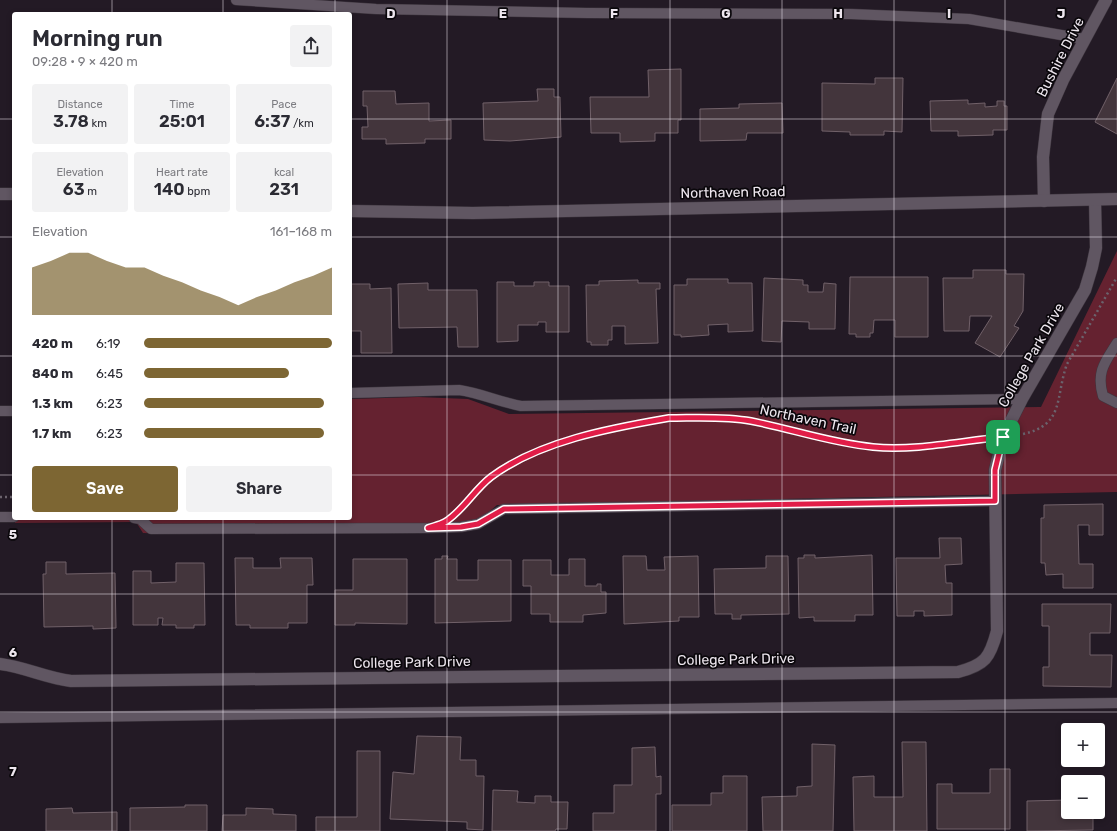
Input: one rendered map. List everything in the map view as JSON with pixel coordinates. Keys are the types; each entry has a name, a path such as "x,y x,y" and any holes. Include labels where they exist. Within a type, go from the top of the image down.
{"street":[{"name":"Bushire Drive","path":"1044,200 1043,157 1048,114 1063,80 1106,0"},
{"path":"0,194 12,194"},
{"name":"Northaven Road","path":"352,211 473,213 1117,199"},
{"name":"College Park Drive","path":"0,664 17,666 54,679 71,681 958,672 976,667 992,651 997,631 995,470 1003,437 1022,399 1085,290 1096,248 1095,200"}],"lane":[{"path":"236,0 376,9 595,13 851,14 969,19 1084,39"},
{"path":"1117,342 1101,370 1100,384 1103,396 1117,403"},
{"path":"352,393 459,390 474,392 504,403 521,406 1022,399"},
{"path":"0,412 12,412"},
{"path":"141,520 151,529 185,530 428,528 461,527 478,524 504,509 995,501"},
{"path":"0,517 12,517"},
{"path":"0,718 1117,703"}],"path":[{"name":"Northaven Trail","path":"728,420 750,421 822,439 873,447 910,448 1003,437 1037,431 1052,419 1058,404 1062,376 1067,364 1117,277"},
{"path":"454,514 490,478 521,458 572,440 625,425 661,420"},
{"path":"0,497 12,497"}],"shaded area":[{"path":"1117,251 1117,492 497,505 465,532 171,534 143,533 136,522 15,523 15,520 352,520 352,399 418,397 468,399 509,414 1041,407"}],"building":[{"path":"681,69 681,120 678,120 678,133 655,133 655,141 620,142 620,133 591,133 590,97 649,97 648,70"},
{"path":"875,78 903,78 902,132 884,131 884,135 850,135 850,132 822,131 822,83 875,84"},
{"path":"1117,78 1117,134 1095,122"},
{"path":"537,89 554,89 554,97 560,97 561,137 510,141 484,140 483,103 538,101"},
{"path":"363,91 395,91 396,104 429,103 429,121 451,120 451,139 425,139 425,143 386,144 386,139 362,139 362,127 368,127 367,106 363,106"},
{"path":"968,100 968,104 985,103 985,107 997,106 997,101 1004,101 1004,106 1007,106 1007,130 993,130 993,135 958,136 958,131 931,131 930,101"},
{"path":"782,103 783,133 747,133 746,140 700,141 700,109 739,108 739,104"},
{"path":"973,270 1006,270 1006,274 1024,274 1023,311 1014,326 1019,328 1000,357 975,343 992,316 970,316 969,331 944,331 943,278 973,278"},
{"path":"850,277 928,277 928,337 895,337 895,320 874,320 873,333 870,333 870,337 856,337 856,334 849,334"},
{"path":"764,278 803,280 803,285 808,285 808,292 823,292 824,283 836,284 835,329 809,329 809,322 782,321 781,342 762,341"},
{"path":"687,279 728,279 728,283 752,283 753,331 728,332 728,324 708,325 709,335 681,337 681,335 674,335 674,285 687,285"},
{"path":"638,280 638,283 660,283 660,289 656,289 658,343 625,344 625,326 612,326 612,340 608,340 608,345 591,345 591,342 587,342 586,285 599,285 599,281"},
{"path":"497,282 514,282 514,286 534,286 534,282 549,282 549,286 569,286 569,332 546,332 546,322 538,322 538,325 518,325 518,341 497,342"},
{"path":"428,283 428,290 477,290 478,347 458,347 457,327 399,328 398,284"},
{"path":"352,284 370,284 370,289 391,288 392,353 361,353 361,331 352,331"},
{"path":"1103,504 1103,535 1089,535 1089,525 1078,525 1079,564 1093,564 1093,588 1063,588 1063,574 1046,575 1045,563 1041,563 1041,518 1044,518 1044,505"},
{"path":"939,538 961,538 962,564 945,565 946,583 952,583 952,615 924,616 924,611 914,611 914,616 897,616 896,558 940,558"},
{"path":"804,555 815,555 815,558 872,555 873,615 855,615 855,621 814,621 814,617 799,618 798,558 804,558"},
{"path":"442,556 448,556 447,559 457,559 457,580 478,580 478,560 511,560 511,621 435,623 435,559 442,559"},
{"path":"623,556 646,556 647,570 665,570 664,557 698,556 699,617 679,617 679,621 624,624"},
{"path":"766,556 788,556 789,614 741,615 741,619 732,619 732,614 715,614 714,569 766,568"},
{"path":"235,558 253,558 253,568 281,568 280,558 312,558 313,585 307,585 307,623 288,623 288,628 250,628 250,625 236,625"},
{"path":"353,559 407,559 407,624 355,623 355,625 335,625 335,590 353,590"},
{"path":"569,559 585,559 585,586 597,586 597,584 601,584 601,592 606,592 606,613 583,615 583,622 550,622 550,614 531,614 531,586 523,586 523,560 551,560 551,575 569,575"},
{"path":"46,562 66,562 66,574 115,573 116,628 93,629 93,626 44,627 43,574 46,574"},
{"path":"176,563 204,563 205,625 194,625 194,628 176,628 176,625 162,625 163,618 158,618 158,625 133,625 133,571 151,571 151,583 176,582"},
{"path":"1042,604 1111,604 1110,633 1090,633 1090,655 1112,655 1111,687 1043,686 1043,667 1049,667 1049,626 1042,626"},
{"path":"417,736 461,737 460,760 476,760 476,776 484,776 483,830 467,829 467,822 390,819 393,772 414,774"},
{"path":"902,742 926,742 927,831 854,831 853,777 874,776 874,797 903,797"},
{"path":"812,744 835,745 833,831 763,831 762,797 797,796 797,787 812,786"},
{"path":"655,747 656,777 661,776 661,794 656,794 656,831 593,831 593,813 614,813 614,785 632,785 632,748"},
{"path":"357,751 380,751 380,831 316,831 316,817 357,817"},
{"path":"990,769 1010,769 1010,829 937,829 937,784 952,784 952,793 990,793"},
{"path":"723,776 747,776 747,831 672,831 672,805 711,805 711,793 723,793"},
{"path":"493,790 518,791 517,802 535,803 535,796 551,796 551,802 568,802 567,829 556,829 555,831 492,831"},
{"path":"1061,800 1061,819 1093,819 1093,830 1027,831 1027,801"},
{"path":"185,805 207,805 207,831 130,831 130,808 185,807"},
{"path":"72,808 73,813 117,812 117,831 46,831 46,809"},
{"path":"246,808 273,809 273,814 296,815 296,831 222,831 223,815 246,815"}],"route":[{"path":"669,418 707,418 750,421 822,439 873,447 910,448 1003,437 995,470 995,501 504,509 478,524 461,527 428,528 445,522 490,478 521,458 572,440 625,425 669,418"}]}
